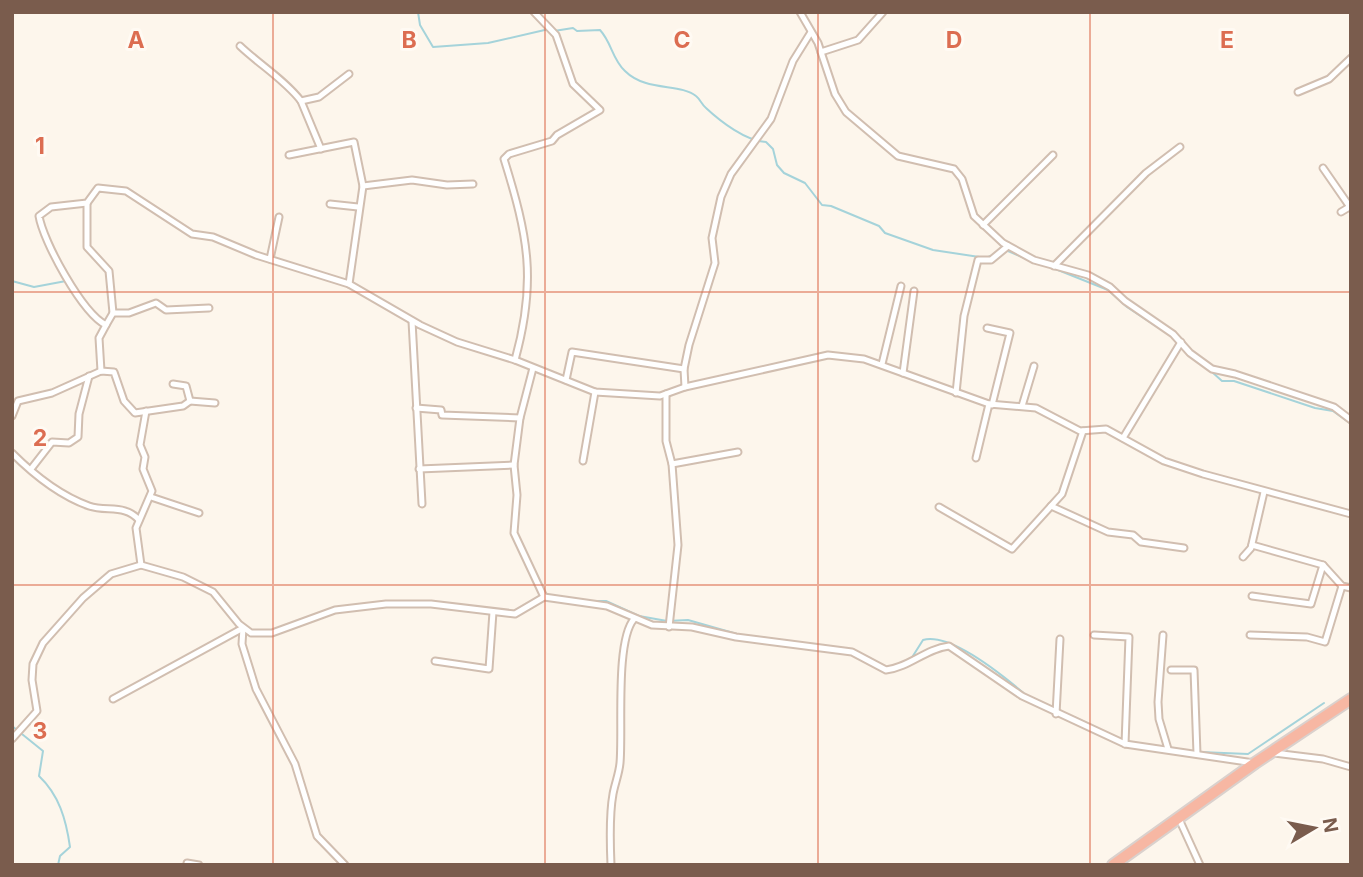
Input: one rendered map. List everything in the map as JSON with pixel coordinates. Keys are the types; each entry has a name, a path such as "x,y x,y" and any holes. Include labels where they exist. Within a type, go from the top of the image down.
{"highway":[{"path":"1113,865 1255,763 1351,699"}],"street":[{"path":"515,360 523,332 529,257 520,208 504,159 509,154 552,141 556,135 600,110 573,84 556,35 534,12"},
{"path":"800,12 821,52 835,94 845,113 898,156 954,169 962,179 974,216 1008,246 1034,260 1088,275 1110,288 1212,369 1334,407 1351,420"},
{"path":"821,52 858,40 883,12"},
{"path":"685,387 684,369 715,263 712,238 721,197 731,174 771,119 793,61 811,32"},
{"path":"240,46 277,79 289,85 301,101 321,149"},
{"path":"1298,92 1329,79 1351,58"},
{"path":"301,101 319,97 349,74"},
{"path":"289,155 354,142 363,186 349,284"},
{"path":"1054,266 1146,173 1180,147"},
{"path":"983,225 1053,155"},
{"path":"1323,168 1350,206 1341,212"},
{"path":"363,186 412,180 447,185 473,184"},
{"path":"101,371 99,338 113,313 109,271 88,247 87,203 97,187 126,191 192,234 213,237 270,259 349,284 412,321 457,342 515,360 595,392 643,397 666,394 685,387 828,355 882,364 990,405 1036,408 1083,431 1106,429 1164,461 1264,492 1328,506 1351,514"},
{"path":"87,203 51,207 39,216 42,236 83,304 106,325"},
{"path":"330,204 358,207"},
{"path":"270,259 279,217"},
{"path":"956,393 964,316 978,260 991,260 1008,246"},
{"path":"882,364 901,286"},
{"path":"903,373 914,291"},
{"path":"113,313 129,313 156,303 166,310 209,308"},
{"path":"412,321 422,504"},
{"path":"976,458 1010,333 987,328"},
{"path":"1123,438 1181,342"},
{"path":"566,380 572,352 684,369"},
{"path":"1022,406 1034,366"},
{"path":"533,368 520,418 514,464 517,495 514,533 544,597"},
{"path":"12,416 18,401 52,393 101,371 114,372 129,408 135,413 183,406 190,401 215,403"},
{"path":"30,469 52,442 68,443 78,437 79,414 89,376"},
{"path":"173,384 186,386 190,401"},
{"path":"583,461 595,392"},
{"path":"666,394 666,441 672,464 678,545 669,626"},
{"path":"416,408 441,410 442,415 466,418 520,418"},
{"path":"141,565 136,537 139,520 151,498 150,481 143,469 145,457 140,445 146,411"},
{"path":"939,508 1012,549 1062,494 1083,431"},
{"path":"672,464 738,452"},
{"path":"12,453 60,491 89,506 126,510 139,520"},
{"path":"419,469 514,464"},
{"path":"1243,556 1252,545 1264,492"},
{"path":"151,498 199,513"},
{"path":"1051,506 1108,532 1133,535 1141,542 1184,548"},
{"path":"1252,545 1324,565 1342,586 1351,588"},
{"path":"12,739 37,711 32,680 33,664 43,643 83,598 111,574 141,565 183,577 213,592 243,628 251,633 272,633 335,610 396,604 431,604 515,614 544,597 607,606 634,619 669,626 692,626 736,637 852,652 886,670 910,664 924,652 949,646 1022,696 1125,744 1255,763"},
{"path":"1252,596 1311,604 1324,565"},
{"path":"1251,635 1307,637 1325,642 1342,586"},
{"path":"435,661 489,668 493,612"},
{"path":"611,865 613,794 618,778 624,717 621,689 627,633 634,619"},
{"path":"113,699 243,628"},
{"path":"243,628 242,644 256,689 295,764 317,836 345,865"},
{"path":"1094,635 1129,637 1125,744"},
{"path":"1163,635 1158,702 1159,719 1168,749"},
{"path":"1056,714 1060,639"},
{"path":"1171,670 1194,670 1197,754"},
{"path":"1271,753 1322,759 1351,767"},
{"path":"1179,819 1200,865"},
{"path":"187,863 199,865"}],"waterway":[{"path":"418,12 420,25 433,47 488,43 549,29"},
{"path":"554,31 573,28 577,31 600,30 617,61 633,78 652,85 689,92 734,130 766,142 773,149 777,165 784,173 805,183 822,205 831,206 879,226 885,233 933,250 986,258 993,255"},
{"path":"1008,251 1031,261"},
{"path":"1053,268 1108,290 1127,307 1171,336"},
{"path":"12,281 34,287 66,281"},
{"path":"1212,372 1222,381 1234,381 1315,408 1333,411 1351,424"},
{"path":"588,601 606,601 639,616 667,621 688,620 737,634"},
{"path":"760,637 786,641"},
{"path":"911,659 923,640 935,639 948,643 978,658 1027,696"},
{"path":"860,653 886,667 893,666"},
{"path":"1200,752 1248,754 1324,703"},
{"path":"1074,717 1119,739"},
{"path":"12,726 43,751 39,776 52,791 60,808 70,847 60,856 58,865"},
{"path":"1158,746 1184,750"}]}
